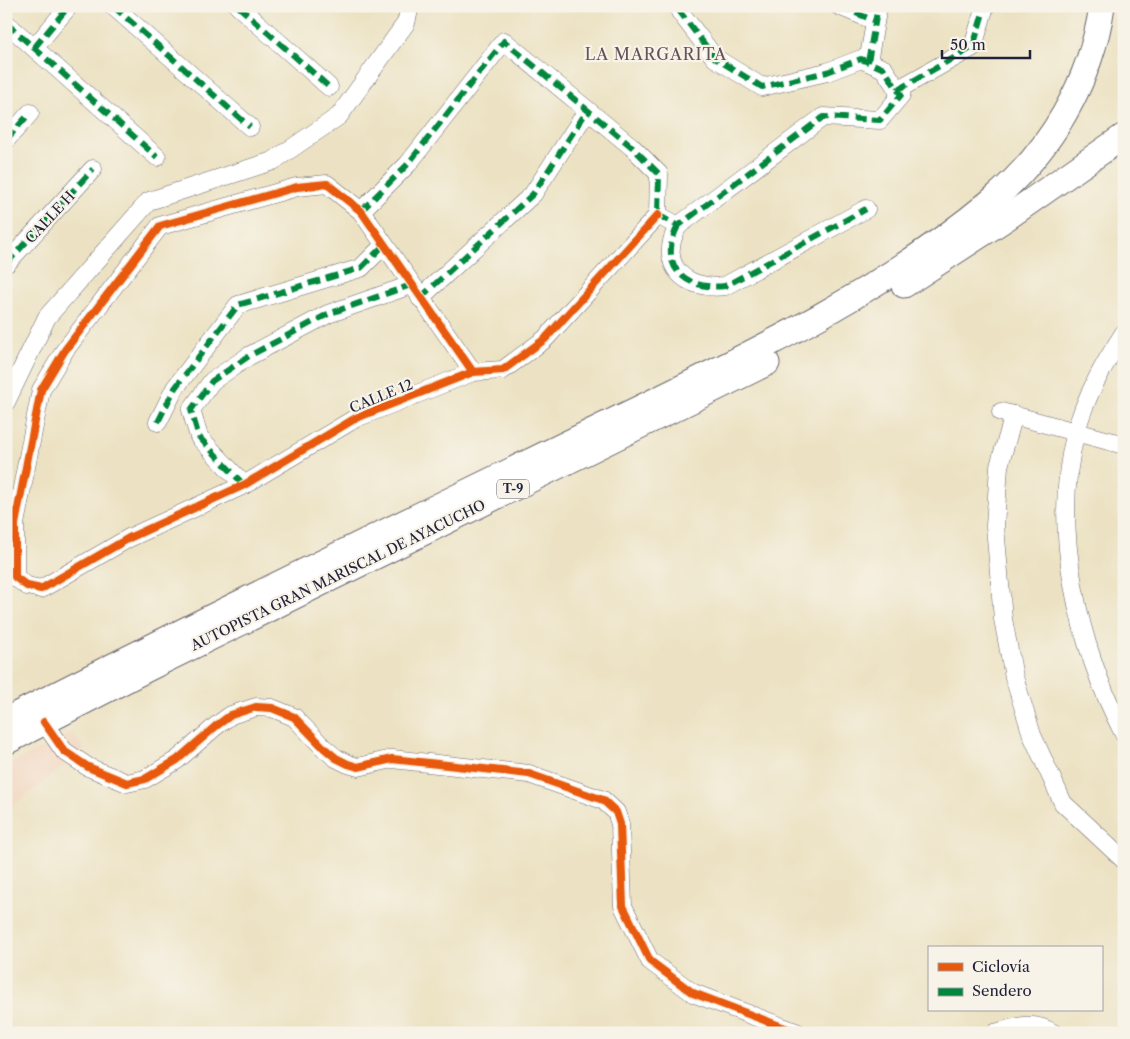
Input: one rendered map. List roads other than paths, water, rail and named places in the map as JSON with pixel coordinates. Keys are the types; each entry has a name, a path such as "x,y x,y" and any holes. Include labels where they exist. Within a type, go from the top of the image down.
{"highway":[{"path":"1001,208 1044,146 1080,87 1098,34 1102,6"},
{"path":"1001,208 1124,136"},
{"name":"AUTOPISTA GRAN MARISCAL DE AYACUCHO","path":"6,720 147,648 730,363 839,305 1001,208"},
{"name":"AUTOPISTA GRAN MARISCAL DE AYACUCHO","path":"6,742 147,669 736,380 847,319 1001,208"}],"street":[{"path":"34,48 69,6"},
{"path":"113,6 250,127"},
{"path":"238,6 329,87"},
{"path":"6,402 47,316 149,201 273,160 339,116 406,23 410,6"},
{"path":"681,6 680,12 715,58 762,87 827,72 861,59 884,69 901,95 880,120 823,117 678,226 670,240 670,255 678,273 697,285 725,286 866,209"},
{"path":"839,6 877,14 868,62"},
{"path":"897,90 973,47 985,6"},
{"path":"6,24 157,157"},
{"path":"473,372 362,211 408,164 504,41 632,147 659,174 658,215 678,226"},
{"path":"244,485 199,437 196,428 191,410 212,381 249,356 328,314 416,291 532,194 587,111"},
{"path":"6,140 30,113"},
{"name":"CALLE H","path":"6,264 93,169"},
{"name":"CALLE 12","path":"362,211 327,184 297,187 160,226 64,350 40,390 15,524 15,577 27,586 41,589 129,538 244,485 356,418 473,372 503,370 545,339 658,215"},
{"path":"158,422 175,388 238,305 361,268 384,245"},
{"path":"1124,333 1100,371 1076,432 1069,474 1067,518 1072,584 1088,653 1106,700 1124,734"},
{"path":"1124,445 1008,414 999,466 995,526 1003,619 1014,677 1032,735 1063,803 1124,860"},
{"path":"44,722 64,751 88,766 127,783 145,779 177,760 231,715 248,709 264,707 280,710 294,718 336,758 358,768 392,759 529,774 603,800 616,812 620,824 623,906 650,961 693,993 798,1033"},
{"path":"995,1033 1030,1024 1037,1025 1053,1033"}],"district":[{"name":"LA MARGARITA","path":"656,54"}]}
